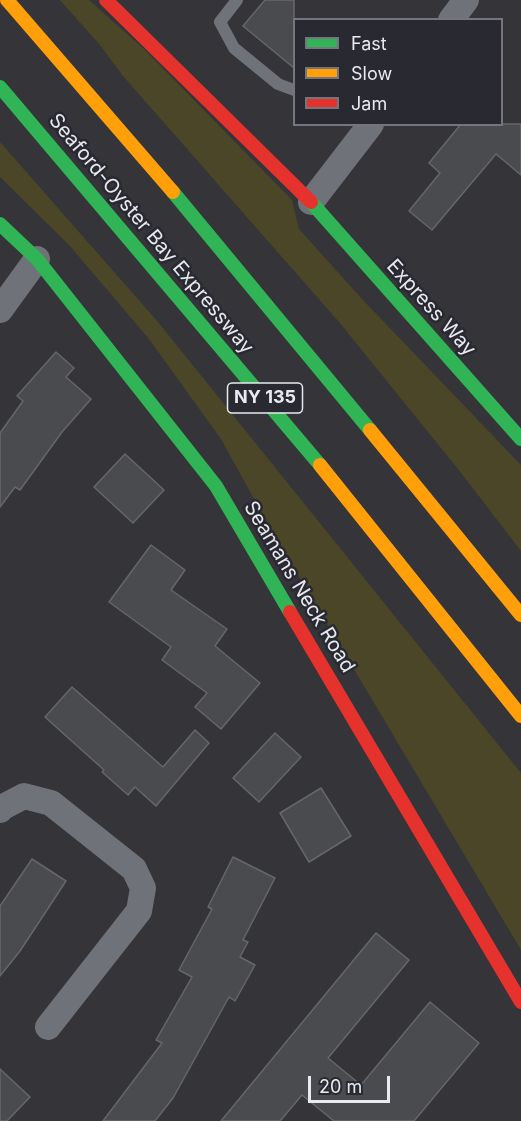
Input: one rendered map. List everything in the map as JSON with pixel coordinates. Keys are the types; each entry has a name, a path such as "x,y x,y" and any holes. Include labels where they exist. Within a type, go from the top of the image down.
{"main road":[{"name":"NY 135","path":"6,0 216,242 521,615"},
{"name":"Express Way","path":"106,0 167,57 204,97 311,202 521,439"},
{"name":"Seaford-Oyster Bay Expressway","path":"0,87 169,282 456,632 521,716"},
{"name":"Seamans Neck Road","path":"0,224 38,259 216,486 521,1002"}],"street":[{"path":"452,18 466,0"},
{"path":"311,202 367,126"},
{"path":"0,310 38,259"},
{"path":"0,810 24,796 51,803 134,868 143,888 139,911 48,1027"}],"lane":[{"path":"237,0 220,22 234,48 278,84 293,90"}],"shaded area":[{"path":"60,0 89,0 144,49 292,200 299,229 362,299 521,465 521,551 339,322 123,76 100,45"},
{"path":"0,142 158,322 521,773 521,950 270,528 221,439 149,339 69,245 0,177"}],"building":[{"path":"265,0 294,0 293,67 243,26"},
{"path":"521,124 521,175 496,154 432,230 409,211 440,173 429,163 459,126"},
{"path":"56,352 74,368 66,377 91,399 62,432 20,490 15,487 0,507 0,433 23,401 17,396"},
{"path":"125,454 164,490 133,523 94,487"},
{"path":"151,545 185,570 171,590 227,629 215,646 260,683 221,729 195,707 207,693 162,660 171,647 109,602"},
{"path":"72,687 163,767 195,730 209,743 156,806 135,787 128,795 45,717"},
{"path":"275,733 301,757 259,802 233,778"},
{"path":"321,788 351,836 309,862 280,813"},
{"path":"233,857 275,878 243,940 248,942 240,957 255,965 235,1001 229,997 173,1098 155,1121 103,1121 162,1043 156,1040 192,977 179,970 212,909 208,907"},
{"path":"32,859 66,881 20,951 0,976 0,906"},
{"path":"376,933 409,960 328,1058 361,1085 430,1002 479,1043 414,1121 334,1121 302,1095 280,1121 221,1121"},
{"path":"0,1069 30,1097 7,1121 0,1121"}],"traffic: fast":[{"path":"0,87 320,465"},
{"path":"173,192 370,430"},
{"path":"311,202 521,439"},
{"path":"0,224 37,259 216,486 290,612"}],"traffic: slow":[{"path":"7,0 173,192"},
{"path":"370,430 521,615"},
{"path":"320,465 521,716"}],"traffic: jam":[{"path":"106,0 311,202"},
{"path":"290,612 521,1002"}]}
